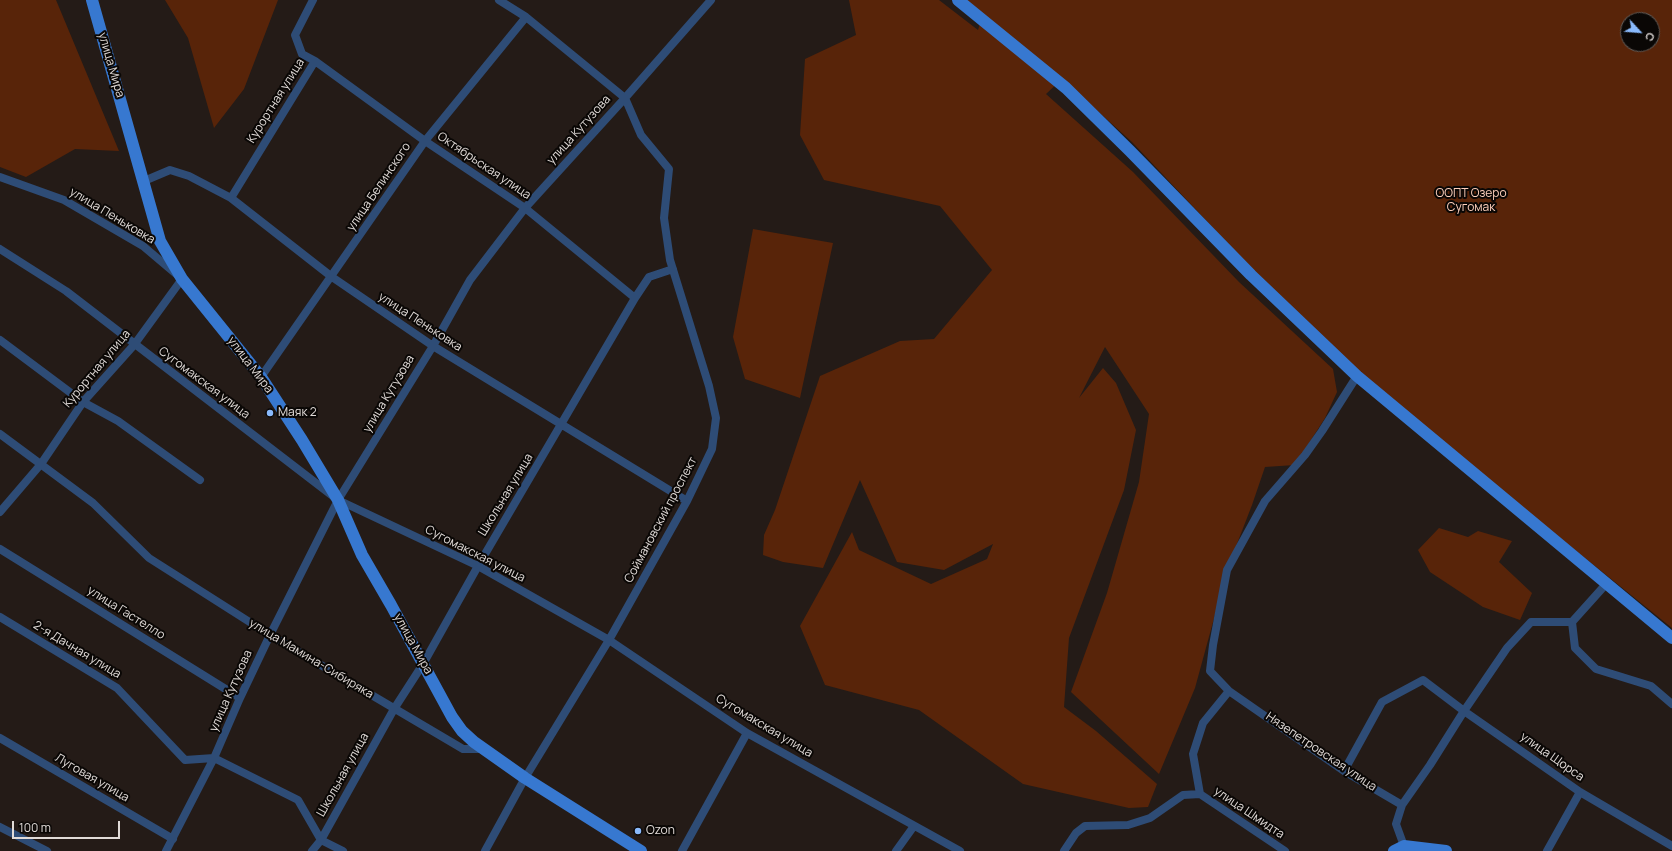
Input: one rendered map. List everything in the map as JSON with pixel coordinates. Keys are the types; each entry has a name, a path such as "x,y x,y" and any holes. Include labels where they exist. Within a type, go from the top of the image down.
{"main road":[{"name":"улица Мира","path":"92,0 160,241 182,279 261,377 338,500 362,555 424,664 452,717 462,731 484,749"},
{"path":"958,0 1066,88 1130,151 1250,275 1357,376 1672,638"},
{"path":"484,749 525,778 640,851"},
{"path":"1399,849 1446,851"}],"street":[{"name":"Курортная улица","path":"231,198 315,61 302,54 295,35 313,0"},
{"path":"499,0 526,17 625,98"},
{"name":"улица Кутузова","path":"166,851 214,758 270,635 338,500 433,346 470,280 525,208 625,98 710,0"},
{"name":"улица Белинского","path":"261,377 332,277 425,141 526,17"},
{"name":"Октябрьская улица","path":"315,61 425,141 525,208 635,298"},
{"name":"Соймановский проспект","path":"485,851 525,778 609,640 687,501 712,449 716,418 709,386 670,260 664,218 669,169 641,135 625,98"},
{"name":"улица Пеньковка","path":"144,181 170,170 189,176 231,198 332,277 433,346 562,423 687,501"},
{"name":"улица Пеньковка","path":"0,177 64,200 143,246 182,279"},
{"name":"Сугомакская улица","path":"0,250 66,291 134,345 338,500 478,566 609,640 747,733 960,851"},
{"name":"Школьная улица","path":"312,851 321,840 394,709 424,664 478,566 635,298 650,277 673,269"},
{"name":"Курортная улица","path":"0,512 41,464 83,402 134,345 182,279"},
{"path":"0,340 83,402 118,421 200,480"},
{"name":"Нязепетровская улица","path":"1357,376 1305,455 1265,501 1228,570 1213,645 1210,671 1229,691 1344,772 1402,805"},
{"name":"улица Мамина-Сибиряка","path":"0,434 93,503 149,558 270,635 463,749 484,749"},
{"name":"улица Гастелло","path":"0,549 240,698"},
{"path":"1399,849 1396,824 1402,805 1430,766 1464,711 1507,648 1531,622 1572,622 1607,584"},
{"name":"2-я Дачная улица","path":"0,617 117,688 185,760 214,758"},
{"path":"1572,622 1575,648 1596,668 1651,686 1672,704"},
{"name":"улица Щорса","path":"1344,772 1382,702 1423,680 1464,711 1580,792 1672,846"},
{"path":"1064,851 1076,833 1085,826 1128,825 1150,818 1183,795 1200,794 1193,754 1203,723 1229,691"},
{"path":"682,851 747,733"},
{"name":"Луговая улица","path":"0,738 173,839"},
{"path":"214,758 298,800 321,840 343,851"},
{"path":"1547,851 1580,792"},
{"name":"улица Шмидта","path":"1200,794 1285,851"},
{"path":"896,851 914,826"},
{"path":"0,827 47,851"}],"green space":[{"path":"0,0 56,0 119,151 75,149 26,177 0,167"},
{"path":"165,0 278,0 244,89 214,128 188,38"},
{"name":"ООПТ Озеро Сугомак","path":"849,0 939,0 978,30 983,14 966,0 1672,0 1672,628 1462,459 1359,372 1252,269 1132,142 1062,79 1046,94 1133,172 1239,282 1333,369 1337,392 1325,418 1295,465 1265,467 1228,567 1195,688 1159,774 1071,692 1107,593 1139,482 1149,414 1105,347 1079,398 1103,368 1116,383 1136,430 1124,490 1069,638 1064,707 1096,731 1157,784 1148,807 1129,808 1023,784 919,710 825,685 800,626 852,532 859,550 931,584 987,559 993,544 944,570 897,562 860,480 823,568 783,562 763,555 764,535 775,510 820,376 900,341 934,339 992,270 940,206 824,180 800,135 805,59 856,35"},
{"path":"753,229 833,243 800,398 745,379 733,337"},
{"path":"1439,528 1468,537 1478,531 1512,541 1499,562 1532,593 1520,620 1483,607 1430,572 1418,550"}],"place":[{"name":"Маяк 2","path":"270,413"},
{"name":"Ozon","path":"638,831"}]}
